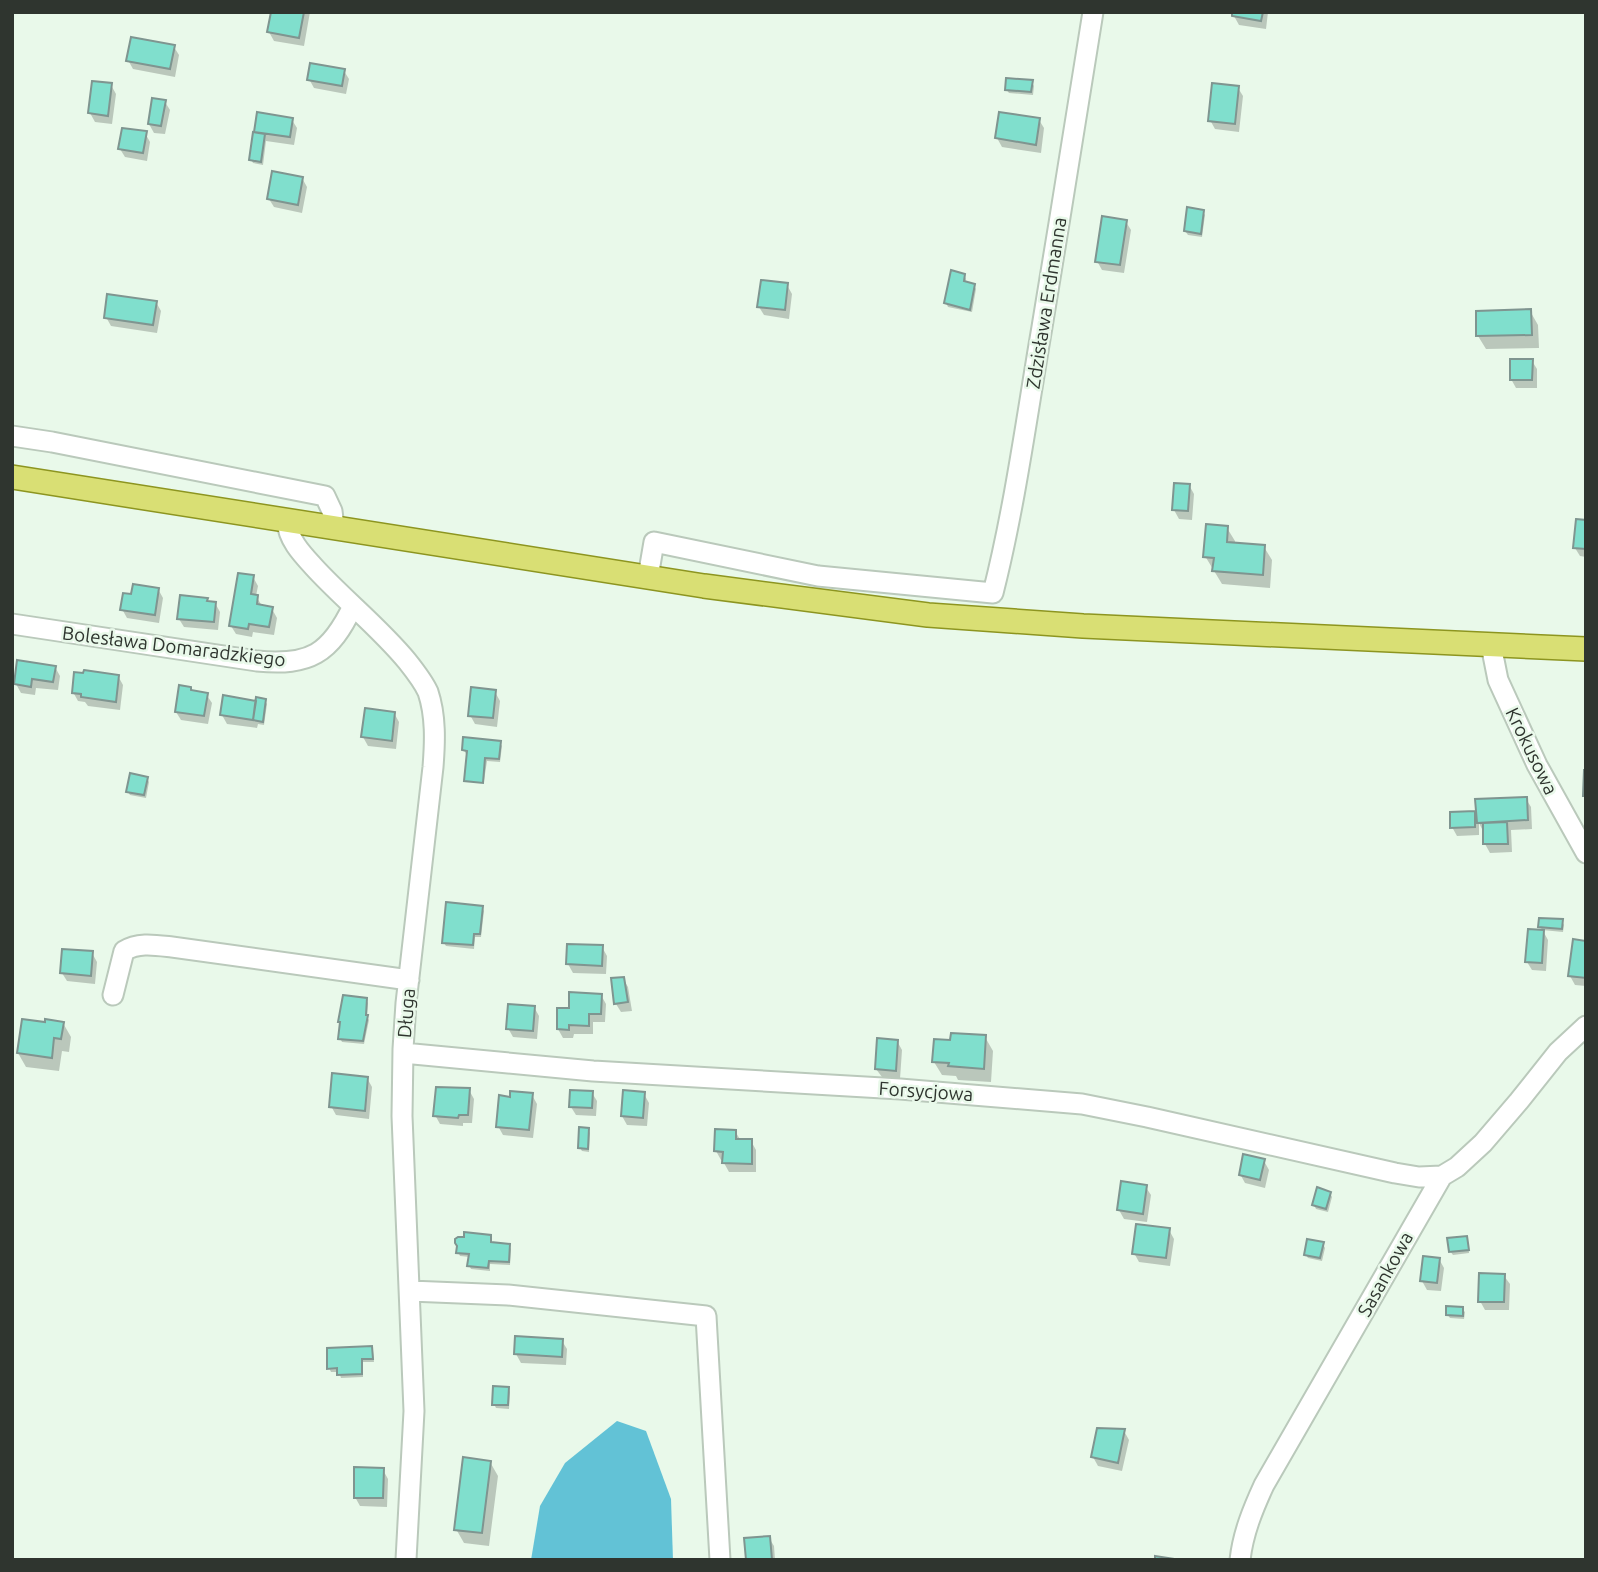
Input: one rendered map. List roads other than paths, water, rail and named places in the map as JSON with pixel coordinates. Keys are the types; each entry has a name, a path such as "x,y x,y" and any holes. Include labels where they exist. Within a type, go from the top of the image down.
{"main road":[{"path":"12,477 704,586 928,615 1083,626 1586,649"}],"street":[{"name":"Zdzisława Erdmanna","path":"648,577 654,542 818,576 993,593 1021,450 1093,12"},
{"path":"12,436 325,496 332,511 334,527"},
{"name":"Długa","path":"287,521 287,531 294,543 325,579 377,628 416,672 427,690 433,709 435,747 403,1053 402,1116 414,1411 406,1560"},
{"name":"Bolesława Domaradzkiego","path":"12,624 257,661 293,663 318,653 335,638 353,606"},
{"name":"Krokusowa","path":"1491,645 1498,680 1537,765 1586,853"},
{"path":"113,995 124,951 132,946 152,945 409,979"},
{"name":"Sasankowa","path":"1240,1560 1252,1511 1275,1465 1442,1176 1457,1167 1483,1143 1558,1052 1586,1026"},
{"name":"Forsycjowa","path":"403,1053 593,1071 900,1088 1082,1104 1395,1173 1419,1177 1442,1176"},
{"path":"410,1291 508,1295 706,1315 720,1560"}],"water":[{"path":"617,1421 646,1431 671,1499 673,1560 531,1560 540,1506 565,1463"}]}
